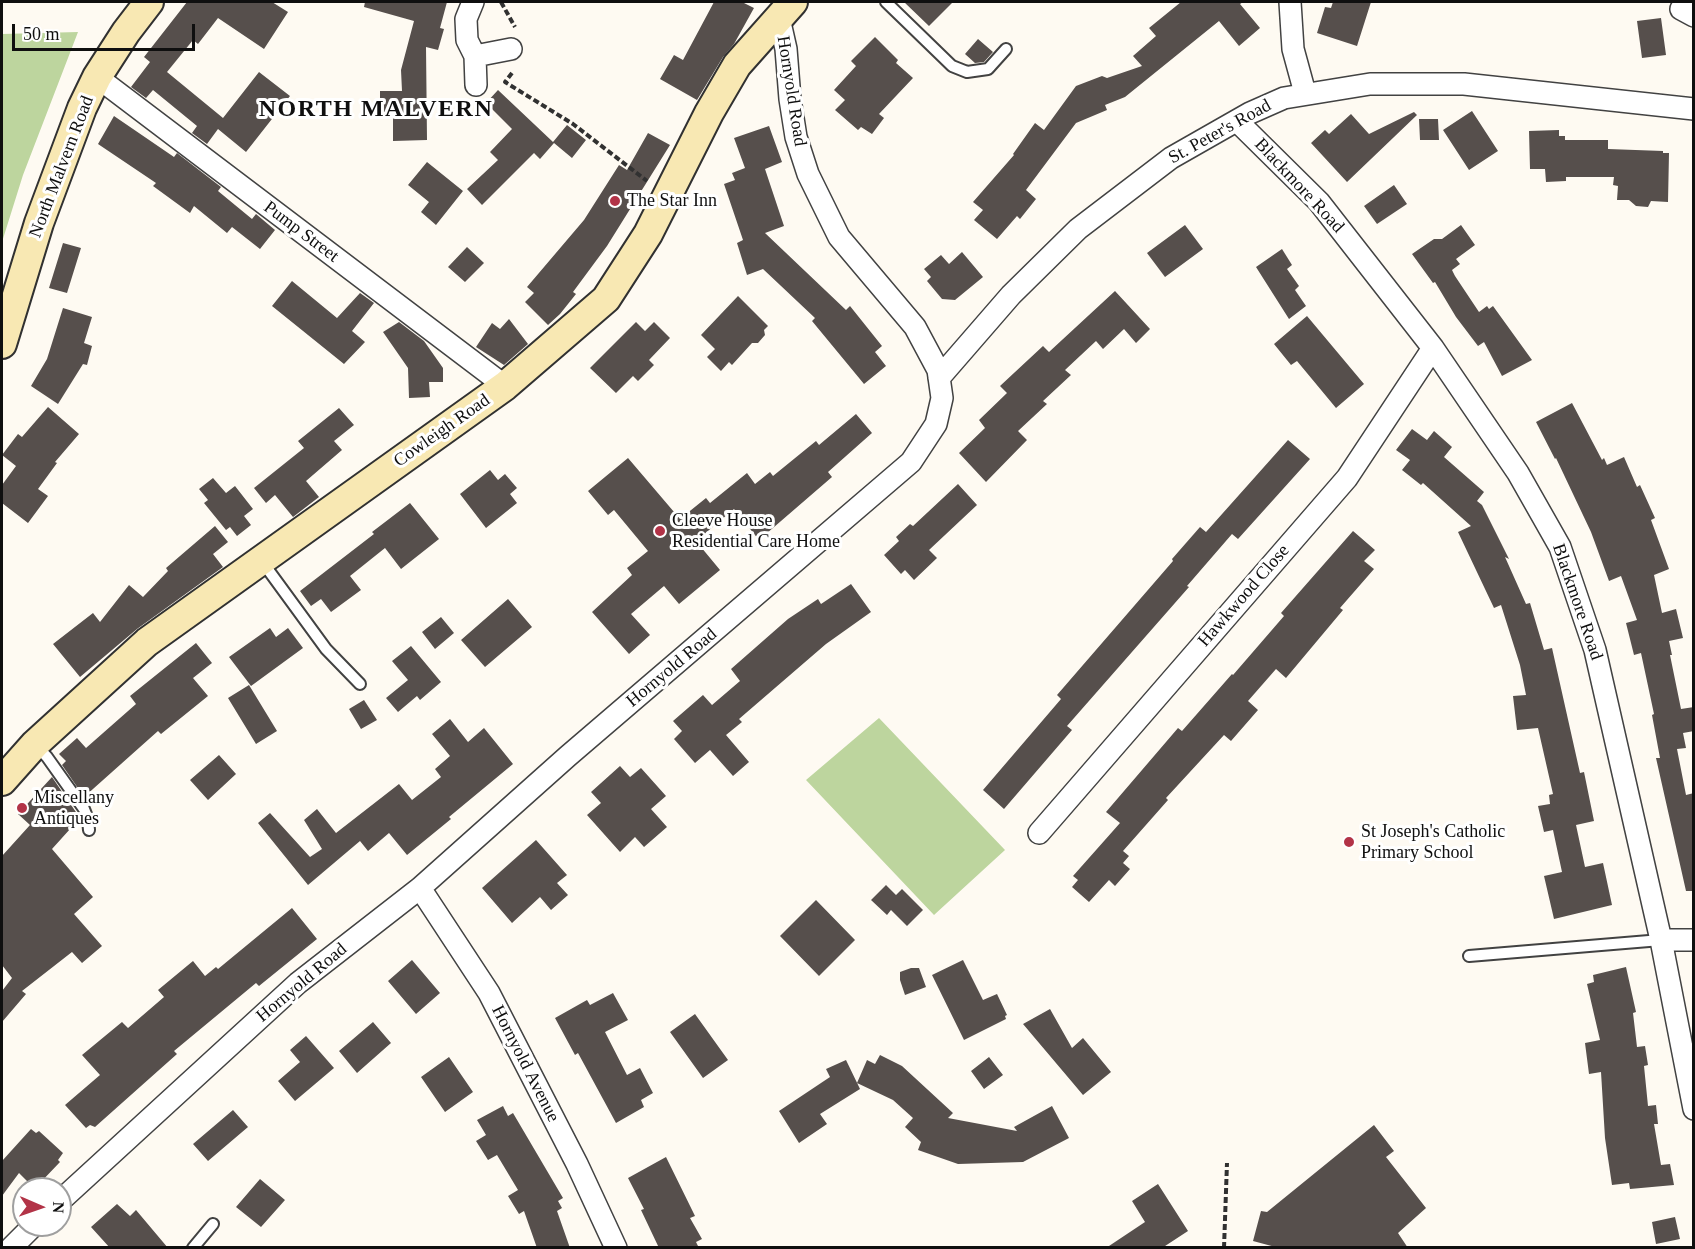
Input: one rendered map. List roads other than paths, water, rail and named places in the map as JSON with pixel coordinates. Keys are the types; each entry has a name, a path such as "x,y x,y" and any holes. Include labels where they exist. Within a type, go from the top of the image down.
{"main road":[{"name":"North Malvern Road","path":"2,344 39,223 82,108 97,77 148,2"},
{"name":"Cowleigh Road","path":"2,781 35,744 147,642 505,386 606,299 648,234 709,113 737,65 786,10"}],"street":[{"path":"473,2 466,19 467,40 474,56 476,85"},
{"path":"1290,2 1293,49 1305,93"},
{"name":"Hornyold Road","path":"72,1191 298,983 420,888 568,756 911,462 936,424 942,398 938,370 915,327 839,237 808,174 796,137 790,99 786,10"},
{"path":"474,56 514,48"},
{"name":"Pump Street","path":"97,77 505,386"},
{"name":"St. Peter's Road","path":"939,378 1011,295 1078,229 1171,158 1250,114 1284,98 1371,84 1464,84 1694,109"},
{"name":"Blackmore Road","path":"1238,122 1319,202 1433,348 1518,472 1560,547 1595,650 1661,940 1694,1109"},
{"name":"Hawkwood Close","path":"1039,833 1347,478 1433,348"},
{"name":"Hornyold Avenue","path":"420,888 489,993 577,1164 616,1248"},
{"path":"1661,940 1694,940"}],"lane":[{"path":"886,2 952,66 968,72 987,69 1006,49"},
{"path":"261,560 326,649 360,684"},
{"path":"35,744 84,809 89,830"},
{"path":"1469,956 1661,940"},
{"path":"193,1248 213,1224"}],"place":[{"name":"The Star Inn","path":"615,201"},
{"name":"Cleeve House Residential Care Home","path":"660,531"},
{"name":"Miscellany Antiques","path":"22,808"},
{"name":"St Joseph's Catholic Primary School","path":"1349,842"}],"district":[{"name":"NORTH MALVERN","path":"376,110"}]}
